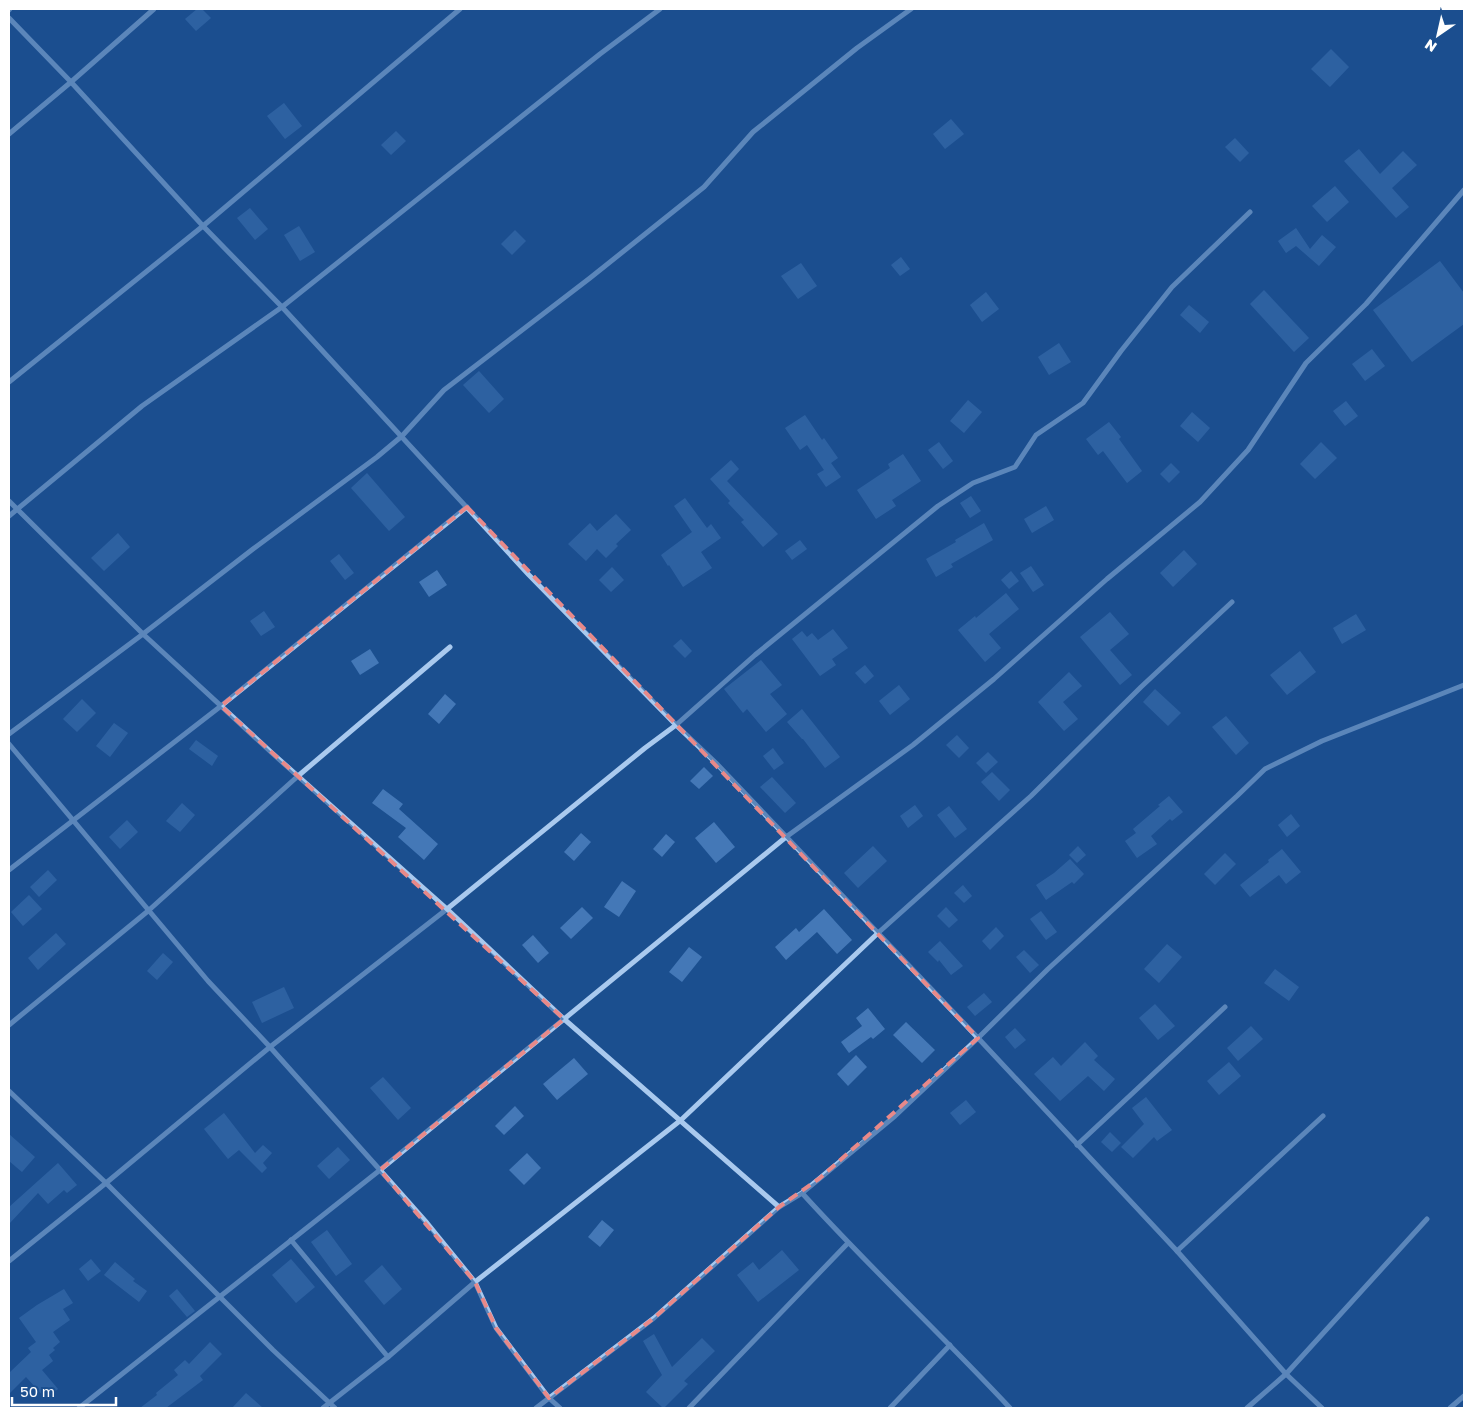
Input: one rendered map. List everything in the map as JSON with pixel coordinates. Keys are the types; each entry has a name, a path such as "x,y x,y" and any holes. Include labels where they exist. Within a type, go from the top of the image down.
{"street":[{"path":"9,134 154,9"},
{"path":"9,382 203,226 460,9"},
{"path":"9,516 142,406 282,308 600,54 660,9"},
{"path":"9,734 377,457 402,436 444,390 590,278 704,187 753,132 857,48 911,9"},
{"path":"9,18 402,436 529,575 716,763 978,1038 1177,1251 1286,1374 1322,1408"},
{"path":"79,1408 380,1170 786,837 913,745 994,679 1107,579 1200,502 1248,450 1306,363 1366,304 1464,190"},
{"path":"9,1261 270,1047 447,909 676,724 755,655 938,506 973,483 1015,467 1036,435 1083,403 1121,351 1172,288 1250,212"},
{"path":"9,501 143,634 221,706 447,909 564,1019 779,1207"},
{"path":"9,870 221,706 467,507"},
{"path":"323,1408 388,1357 475,1282 681,1120 878,933 1031,796 1140,687 1232,602"},
{"path":"9,1024 148,911 298,776 450,647"},
{"path":"536,1408 654,1318 779,1207 802,1193 895,1116 1048,969 1265,769 1322,741 1464,685"},
{"path":"9,744 208,981 270,1047 427,1223 475,1282 496,1328 549,1398 560,1408"},
{"path":"1077,1145 1225,1007"},
{"path":"9,1091 106,1183 273,1350 336,1408"},
{"path":"1177,1251 1322,1116"},
{"path":"802,1193 848,1243 1010,1408"},
{"path":"1247,1408 1286,1374 1427,1219"},
{"path":"291,1240 388,1357"},
{"path":"689,1408 848,1243"},
{"path":"890,1408 950,1345"},
{"path":"1450,1408 1464,1396"}],"highlighted area":[{"path":"467,507 978,1038 820,1178 779,1207 654,1318 549,1398 496,1328 475,1282 380,1170 564,1019 221,706"}],"building":[{"path":"197,9 202,9 211,18 196,31 185,19"},
{"path":"1331,49 1349,67 1330,87 1311,69"},
{"path":"284,103 302,126 285,139 267,116"},
{"path":"951,119 964,134 945,149 933,134"},
{"path":"396,131 406,141 391,155 381,145"},
{"path":"1235,138 1249,153 1240,162 1225,147"},
{"path":"1359,149 1380,174 1403,151 1417,165 1392,188 1409,207 1396,218 1344,161"},
{"path":"1335,186 1349,202 1327,222 1312,206"},
{"path":"250,208 268,229 255,240 237,218"},
{"path":"299,226 315,252 300,261 284,235"},
{"path":"1296,228 1310,249 1322,235 1336,247 1319,266 1296,246 1286,253 1278,241"},
{"path":"515,230 526,241 512,255 501,244"},
{"path":"901,257 910,269 900,276 891,265"},
{"path":"1440,261 1464,293 1464,324 1412,362 1373,310"},
{"path":"801,263 817,286 798,299 781,276"},
{"path":"1264,290 1309,338 1294,352 1250,304"},
{"path":"986,292 999,309 982,322 970,305"},
{"path":"1189,305 1209,322 1200,333 1180,315"},
{"path":"1059,343 1071,362 1049,375 1038,357"},
{"path":"1372,349 1385,366 1365,381 1352,364"},
{"path":"479,371 504,399 489,413 463,385"},
{"path":"968,400 982,412 964,433 950,421"},
{"path":"1346,401 1358,416 1345,426 1333,411"},
{"path":"1192,412 1210,428 1198,442 1180,426"},
{"path":"805,415 822,440 824,438 838,458 831,463 841,477 826,487 817,474 824,470 807,445 800,450 785,428"},
{"path":"1109,422 1121,437 1119,439 1142,471 1127,483 1103,451 1098,455 1086,439"},
{"path":"939,442 953,461 943,469 928,450"},
{"path":"1321,442 1337,458 1315,479 1300,464"},
{"path":"903,454 921,481 892,500 896,506 876,519 857,490 890,468 888,464"},
{"path":"731,460 739,469 727,481 778,534 763,547 741,522 744,520 728,503 730,501 710,479"},
{"path":"1171,463 1180,472 1169,483 1160,474"},
{"path":"367,473 405,517 389,531 351,488"},
{"path":"971,496 981,511 970,518 960,503"},
{"path":"685,498 707,528 711,524 721,538 701,552 712,568 683,587 661,555 692,532 674,506"},
{"path":"1046,506 1054,520 1032,533 1024,519"},
{"path":"616,514 631,530 616,544 618,546 606,558 597,549 586,561 568,544 590,523 597,531"},
{"path":"984,523 993,540 951,564 953,567 936,577 926,559"},
{"path":"118,533 130,547 104,571 91,558"},
{"path":"800,540 807,549 792,560 785,551"},
{"path":"1184,550 1197,564 1173,587 1160,573"},
{"path":"339,554 354,573 345,580 330,561"},
{"path":"1031,566 1044,585 1033,592 1020,573"},
{"path":"612,567 624,580 611,592 599,580"},
{"path":"437,570 447,585 429,597 419,582"},
{"path":"1011,571 1019,581 1009,589 1001,580"},
{"path":"1006,593 1019,609 989,634 1001,648 985,662 958,630"},
{"path":"264,611 275,627 261,636 250,621"},
{"path":"1110,612 1129,634 1110,650 1132,675 1120,685 1080,637"},
{"path":"1356,614 1366,630 1342,644 1333,628"},
{"path":"833,629 848,648 832,659 836,665 820,676 792,639 802,631 807,637 812,633 818,640"},
{"path":"681,639 692,651 685,658 673,646"},
{"path":"370,649 379,663 360,675 351,661"},
{"path":"1300,651 1316,672 1287,695 1270,675"},
{"path":"761,660 782,685 770,694 787,714 766,732 747,709 743,713 724,689"},
{"path":"865,665 874,676 865,684 855,673"},
{"path":"1069,672 1082,686 1063,702 1078,719 1064,731 1038,702"},
{"path":"899,685 910,699 890,715 879,701"},
{"path":"1155,689 1181,713 1168,726 1143,702"},
{"path":"445,694 456,704 439,724 428,714"},
{"path":"82,699 96,713 77,732 63,719"},
{"path":"802,709 840,757 825,768 803,739 787,722"},
{"path":"1226,716 1249,743 1236,755 1212,727"},
{"path":"114,723 128,733 110,757 96,746"},
{"path":"957,735 969,748 959,758 946,745"},
{"path":"196,740 218,756 212,766 189,749"},
{"path":"773,748 784,763 774,770 763,756"},
{"path":"988,752 998,762 986,773 976,763"},
{"path":"704,767 713,776 699,789 690,781"},
{"path":"992,772 1010,790 999,801 981,782"},
{"path":"772,777 796,803 785,813 760,787"},
{"path":"383,789 403,804 399,809 438,844 424,860 398,837 406,828 372,803"},
{"path":"1169,796 1183,812 1172,821 1170,819 1151,836 1157,844 1137,858 1125,841 1136,833 1133,829"},
{"path":"182,803 195,815 180,832 166,821"},
{"path":"915,805 923,816 908,828 900,816"},
{"path":"949,806 967,829 955,838 937,815"},
{"path":"1291,814 1300,826 1287,837 1278,825"},
{"path":"127,820 138,832 120,849 109,837"},
{"path":"714,822 735,847 716,863 695,838"},
{"path":"581,833 591,842 574,861 564,852"},
{"path":"666,834 675,842 662,857 653,849"},
{"path":"873,846 887,861 858,888 844,873"},
{"path":"1078,846 1086,855 1077,863 1069,855"},
{"path":"1282,849 1301,872 1286,884 1279,875 1250,897 1240,885"},
{"path":"1225,853 1236,864 1215,885 1204,874"},
{"path":"1070,859 1084,874 1074,884 1072,882 1046,900 1036,885"},
{"path":"48,870 57,880 39,897 30,887"},
{"path":"622,881 636,891 619,917 604,907"},
{"path":"963,885 972,896 964,903 954,893"},
{"path":"29,895 42,909 23,926 11,912"},
{"path":"582,907 593,918 571,939 560,928"},
{"path":"946,907 958,920 949,928 937,916"},
{"path":"824,909 852,940 837,954 817,932 786,960 775,947 796,928 799,932"},
{"path":"1041,911 1057,932 1046,940 1030,919"},
{"path":"996,927 1004,936 990,950 982,941"},
{"path":"56,933 66,944 38,970 28,958"},
{"path":"533,935 549,953 538,963 522,945"},
{"path":"940,941 963,966 951,975 939,960 938,962 928,952"},
{"path":"1167,944 1182,957 1159,983 1144,969"},
{"path":"689,947 702,957 682,982 669,972"},
{"path":"1024,950 1039,965 1030,973 1016,957"},
{"path":"163,953 173,962 157,980 147,971"},
{"path":"1275,969 1299,987 1289,1001 1264,983"},
{"path":"284,987 294,1008 262,1023 252,1002"},
{"path":"984,993 992,1002 975,1016 967,1007"},
{"path":"1155,1004 1175,1026 1158,1040 1139,1018"},
{"path":"868,1008 885,1029 873,1039 871,1037 849,1053 841,1042 862,1026 856,1018"},
{"path":"906,1022 935,1050 922,1063 893,1035"},
{"path":"1251,1026 1263,1039 1238,1061 1227,1048"},
{"path":"1015,1028 1026,1040 1015,1049 1005,1037"},
{"path":"1085,1042 1098,1056 1094,1060 1115,1079 1104,1091 1088,1076 1060,1101 1034,1074 1053,1057 1061,1066"},
{"path":"856,1055 867,1067 848,1086 837,1074"},
{"path":"574,1058 588,1074 557,1100 543,1084"},
{"path":"1229,1062 1241,1076 1219,1095 1207,1081"},
{"path":"383,1077 411,1108 398,1120 370,1088"},
{"path":"1146,1097 1172,1130 1157,1141 1154,1137 1133,1158 1121,1147 1144,1124 1132,1108"},
{"path":"966,1100 976,1112 960,1125 950,1113"},
{"path":"515,1106 524,1116 504,1135 495,1126"},
{"path":"224,1113 255,1153 263,1145 272,1153 263,1163 267,1168 262,1173 239,1150 228,1159 204,1129"},
{"path":"1110,1132 1121,1143 1112,1152 1101,1142"},
{"path":"9,1134 35,1157 22,1172 9,1161"},
{"path":"338,1147 350,1160 329,1179 317,1166"},
{"path":"527,1153 541,1168 524,1185 509,1170"},
{"path":"58,1163 77,1185 67,1193 64,1190 48,1204 38,1193 9,1224 9,1207"},
{"path":"602,1220 614,1230 600,1247 588,1237"},
{"path":"327,1230 352,1264 336,1276 311,1242"},
{"path":"782,1250 799,1270 758,1302 737,1275 753,1262 759,1270"},
{"path":"91,1259 101,1271 88,1281 79,1269"},
{"path":"291,1259 315,1287 296,1303 272,1275"},
{"path":"115,1262 135,1279 133,1281 147,1291 139,1302 104,1275"},
{"path":"382,1265 402,1289 384,1305 364,1281"},
{"path":"64,1289 73,1303 63,1309 70,1320 53,1332 60,1342 49,1355 53,1361 42,1370 58,1389 46,1399 26,1377 9,1394 9,1373 31,1352 28,1348 36,1342 19,1318"},
{"path":"177,1289 195,1311 187,1317 169,1296"},
{"path":"654,1334 672,1367 702,1338 715,1351 684,1381 688,1384 664,1408 646,1392 662,1375 643,1341"},
{"path":"210,1342 222,1354 200,1376 203,1380 166,1408 140,1408 178,1375 174,1370 185,1360 189,1364"},
{"path":"246,1393 263,1408 232,1408"}]}
